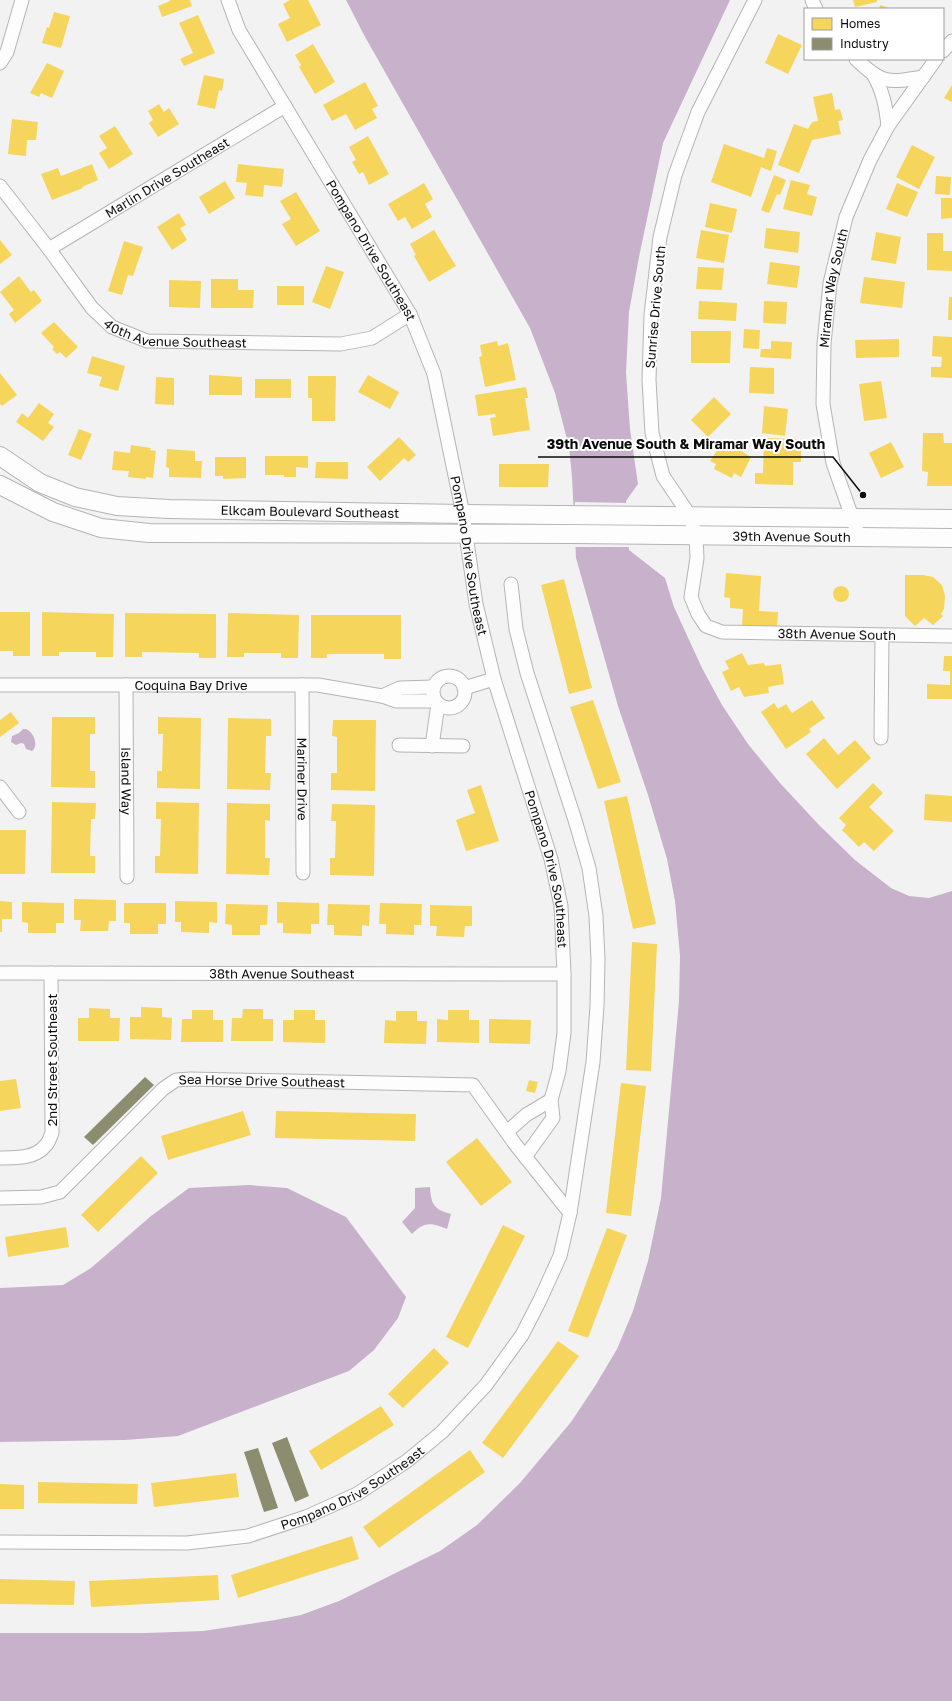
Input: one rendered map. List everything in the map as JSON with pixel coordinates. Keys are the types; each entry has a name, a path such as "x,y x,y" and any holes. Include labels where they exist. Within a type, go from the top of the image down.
{"street":[{"path":"0,63 6,52 22,0"},
{"name":"Pompano Drive Southeast","path":"228,0 239,30 410,314 434,374 467,534 476,604 494,679 551,859 561,906 564,974 564,1033 559,1071 551,1100 553,1118 526,1157"},
{"name":"Sunrise Drive South","path":"722,632 706,626 698,614 691,597 697,558 696,536 690,516 663,476 652,433 649,373 651,315 660,237 675,175 698,112 755,0"},
{"path":"944,50 952,41"},
{"path":"857,60 873,74 889,82 923,77"},
{"name":"Miramar Way South","path":"859,537 833,463 823,404 824,336 830,283 846,217 870,160 888,126 935,60"},
{"path":"873,74 881,87 886,107 888,126"},
{"name":"Marlin Drive Southeast","path":"49,249 285,106"},
{"name":"40th Avenue Southeast","path":"0,186 92,308 112,327 147,341 341,344 372,338 410,314"},
{"name":"Elkcam Boulevard Southeast","path":"0,456 40,482 75,497 117,506 169,509 631,516"},
{"path":"30,501 40,482"},
{"name":"Elkcam Boulevard Southeast","path":"0,485 53,512 101,528 149,533 631,535"},
{"path":"282,511 282,534"},
{"name":"39th Avenue South","path":"631,516 952,519"},
{"name":"39th Avenue South","path":"631,535 952,538"},
{"name":"Pompano Drive Southeast","path":"0,1542 187,1543 248,1536 306,1517 357,1494 413,1456 442,1432 486,1385 522,1335 560,1256 570,1213 593,1062 597,1006 596,916 589,868 577,826 527,673 516,629 511,584"},
{"name":"38th Avenue South","path":"722,632 952,636"},
{"path":"881,738 882,635"},
{"path":"432,746 437,702 433,697 433,688 438,680 447,676 452,677 460,680 464,688 494,679"},
{"name":"Coquina Bay Drive","path":"0,685 318,685 382,696 396,701 437,702 448,708 457,706 464,698 464,688"},
{"name":"Island Way","path":"126,685 126,877"},
{"name":"Mariner Drive","path":"302,685 303,873"},
{"path":"382,696 400,688 433,688"},
{"path":"399,745 463,746"},
{"path":"0,787 19,812"},
{"name":"38th Avenue Southeast","path":"0,973 564,974"},
{"name":"2nd Street Southeast","path":"0,1158 23,1157 36,1153 46,1146 52,1133 51,974"},
{"name":"Sea Horse Drive Southeast","path":"0,1198 40,1197 60,1192 163,1089 176,1080 473,1085 526,1157"},
{"path":"507,1132 526,1115 551,1100"},
{"path":"526,1157 570,1213"}],"shaded area":[{"path":"346,0 730,0 663,143 639,257 629,312 626,373 630,429 638,484 626,501 629,550 665,578 674,607 702,668 722,705 748,744 780,783 819,825 855,860 891,888 909,896 929,898 952,891 952,1701 0,1701 0,1633 145,1633 203,1631 301,1615 339,1601 440,1551 477,1525 520,1483 571,1422 617,1349 633,1311 648,1261 661,1198 679,1001 680,956 675,901 667,859 648,795 618,706 576,558 569,447 555,393 530,328 364,35"},
{"path":"23,729 29,731 35,739 35,746 32,751 26,749 24,744 21,743 16,745 11,742 12,736 19,733"},
{"path":"249,1185 287,1188 346,1217 406,1297 398,1318 374,1350 349,1371 178,1436 125,1440 0,1442 0,1288 63,1285 91,1268 151,1216 189,1188"},
{"path":"430,1187 431,1198 434,1205 437,1208 451,1214 447,1229 437,1225 428,1224 412,1234 402,1222 415,1208 415,1188"}],"pier":[{"path":"575,502 628,503 631,547 574,547"}],"building: Homes":[{"path":"170,0 190,0 192,6 162,17 158,6"},
{"path":"290,0 308,0 321,25 287,42 278,24 290,18 283,4"},
{"path":"853,0 877,0 877,2 855,7"},
{"path":"880,5 890,8 879,8"},
{"path":"54,12 70,16 61,48 42,43"},
{"path":"198,15 215,53 184,66 180,59 193,53 179,23"},
{"path":"778,34 802,45 788,74 765,63"},
{"path":"313,44 335,82 315,94 299,67 301,65 295,55"},
{"path":"47,63 64,71 52,98 41,93 39,97 30,93"},
{"path":"204,75 224,79 222,91 219,90 215,109 197,105"},
{"path":"365,82 378,106 372,109 377,118 355,130 346,114 332,121 323,105"},
{"path":"952,85 952,102 944,98"},
{"path":"832,93 835,110 840,109 843,120 838,121 841,134 812,140 799,173 778,165 794,124 808,129 812,122 818,121 813,97"},
{"path":"159,104 164,112 169,108 179,124 158,137 149,123 153,120 148,111"},
{"path":"12,119 38,122 36,140 27,140 26,156 8,154"},
{"path":"115,126 133,154 109,169 99,153 107,148 99,136"},
{"path":"368,136 389,174 369,185 363,172 359,174 352,162 356,160 349,147"},
{"path":"724,144 764,158 767,148 777,151 771,171 761,167 751,197 711,182"},
{"path":"912,145 935,157 919,189 896,177"},
{"path":"92,164 98,180 82,187 83,188 52,200 41,174 58,168 61,176"},
{"path":"238,164 284,169 282,187 264,185 263,197 245,195 247,183 236,182"},
{"path":"774,175 786,180 780,195 777,194 769,213 761,210"},
{"path":"936,176 951,177 950,195 935,194"},
{"path":"791,180 810,185 807,194 817,197 812,216 783,209"},
{"path":"225,181 235,198 209,214 199,197"},
{"path":"424,183 433,199 425,204 432,217 412,229 405,217 398,221 388,204"},
{"path":"897,183 918,192 907,217 886,209"},
{"path":"296,192 320,231 296,246 282,224 291,219 280,201"},
{"path":"941,198 952,198 952,218 941,219"},
{"path":"710,203 737,209 732,233 705,227"},
{"path":"179,213 186,225 180,228 187,240 172,250 157,227"},
{"path":"766,228 800,232 798,253 764,248"},
{"path":"434,230 456,266 429,282 414,256 416,255 410,244"},
{"path":"701,230 729,235 724,263 696,258"},
{"path":"876,232 901,237 896,264 871,260"},
{"path":"927,233 943,233 943,251 952,251 952,271 927,270"},
{"path":"0,240 12,255 0,264"},
{"path":"124,241 143,247 133,276 128,275 122,295 108,291"},
{"path":"770,262 800,266 797,288 767,284"},
{"path":"326,266 344,272 330,309 312,302"},
{"path":"698,267 724,268 722,290 696,289"},
{"path":"19,276 31,292 34,290 42,301 15,323 9,314 14,310 0,292"},
{"path":"864,277 905,282 902,308 860,303"},
{"path":"211,279 238,279 238,290 254,290 253,308 211,308"},
{"path":"169,280 201,281 200,308 169,307"},
{"path":"277,286 304,286 304,305 277,305"},
{"path":"949,297 952,297 952,320 948,320"},
{"path":"699,301 737,303 736,321 698,319"},
{"path":"764,301 787,302 786,324 763,323"},
{"path":"54,322 78,347 66,358 60,352 57,354 52,349 54,347 41,333"},
{"path":"744,329 760,330 759,349 743,348"},
{"path":"691,331 731,331 730,363 691,363"},
{"path":"933,336 952,337 952,378 931,377 931,367 941,367 942,357 932,356"},
{"path":"899,339 899,357 856,358 855,340"},
{"path":"497,341 498,346 508,343 516,380 485,387 479,357 482,356 480,345"},
{"path":"771,341 792,342 791,359 760,357 761,349 771,349"},
{"path":"92,356 125,366 118,391 99,386 102,377 87,373"},
{"path":"750,367 774,368 774,394 749,393"},
{"path":"0,373 17,395 2,406 0,404"},
{"path":"209,375 242,377 242,395 209,395"},
{"path":"368,375 399,392 390,409 358,392"},
{"path":"308,376 336,376 335,421 312,421 312,398 308,398"},
{"path":"156,377 174,378 174,405 155,404"},
{"path":"255,379 291,379 291,398 255,398"},
{"path":"881,381 887,418 864,421 859,384"},
{"path":"526,387 528,398 525,398 530,430 493,436 490,418 496,417 495,414 478,416 475,395"},
{"path":"714,397 731,414 708,437 691,420"},
{"path":"39,403 54,414 48,423 54,427 43,441 16,422 22,413 28,418"},
{"path":"764,406 788,409 785,436 762,433"},
{"path":"79,429 92,434 81,460 68,455"},
{"path":"923,433 943,433 944,443 952,443 952,486 927,486 928,472 922,471"},
{"path":"399,437 416,455 408,462 404,458 380,481 367,467"},
{"path":"764,438 801,439 801,462 793,462 793,485 755,484 755,473 763,473"},
{"path":"724,440 751,457 741,477 734,473 732,478 714,469 716,464 710,461"},
{"path":"891,442 904,467 881,478 869,453"},
{"path":"131,445 151,448 150,450 156,451 153,478 146,477 146,479 128,477 129,471 112,470 114,451 130,453"},
{"path":"167,449 195,451 195,461 202,461 201,478 169,477 169,468 166,467"},
{"path":"265,456 308,456 308,468 296,467 296,477 284,477 284,475 265,475"},
{"path":"215,457 246,457 246,478 223,479 223,476 215,476"},
{"path":"316,462 348,462 348,479 315,478"},
{"path":"499,464 549,464 548,487 499,487"},
{"path":"726,573 761,576 759,611 778,612 777,629 742,626 743,609 730,608 730,598 724,597"},
{"path":"905,575 923,575 933,577 942,585 945,596 944,609 941,614 943,616 933,625 924,618 915,626 905,616"},
{"path":"564,579 592,688 569,694 541,585"},
{"path":"838,586 844,586 849,591 847,600 844,602 838,602 833,597 833,591"},
{"path":"0,612 30,612 30,656 13,656 13,651 0,651"},
{"path":"42,612 114,614 113,657 96,657 96,652 59,652 59,656 42,656"},
{"path":"125,613 216,614 216,658 199,658 199,653 142,652 142,657 125,657"},
{"path":"228,613 299,615 298,658 281,658 281,653 244,653 244,657 227,657"},
{"path":"311,615 401,615 401,659 384,659 384,654 327,654 327,658 311,658"},
{"path":"742,653 748,665 764,663 765,666 781,664 784,684 768,687 769,693 744,697 739,687 731,691 722,672 729,669 725,661"},
{"path":"944,656 952,656 952,699 927,699 927,684 950,685 950,671 943,671"},
{"path":"593,700 621,782 598,789 570,707"},
{"path":"812,700 825,718 809,729 811,732 786,749 761,712 774,703 778,709 786,704 792,713"},
{"path":"11,712 19,723 0,737 0,720"},
{"path":"52,717 95,717 95,734 90,734 90,771 95,771 95,788 51,787"},
{"path":"158,717 201,718 200,789 157,788 157,771 162,771 163,734 158,734"},
{"path":"228,718 271,719 271,736 266,736 265,773 271,773 270,790 227,789"},
{"path":"333,720 376,720 375,791 331,790 331,773 337,773 337,737 332,736"},
{"path":"824,738 838,755 855,740 871,758 837,789 806,754"},
{"path":"873,783 883,793 869,807 894,831 874,851 864,842 859,847 842,830 846,825 839,818"},
{"path":"481,785 499,841 466,851 456,820 475,813 467,790"},
{"path":"925,794 952,796 952,822 924,820"},
{"path":"627,796 656,924 633,929 604,801"},
{"path":"52,802 96,803 95,819 91,819 90,856 95,856 95,873 51,873"},
{"path":"156,802 199,803 198,874 155,873 155,856 160,856 161,819 156,819"},
{"path":"227,803 270,804 270,821 265,820 265,858 270,858 269,875 226,874"},
{"path":"332,804 375,805 374,876 330,875 330,858 335,858 336,821 331,821"},
{"path":"0,830 26,830 25,874 0,874"},
{"path":"74,899 116,900 116,921 109,921 108,931 80,931 81,920 74,920"},
{"path":"0,901 12,902 12,919 2,919 2,932 0,932"},
{"path":"175,901 217,902 217,923 209,922 209,933 181,932 181,922 175,922"},
{"path":"22,902 64,903 64,923 56,923 56,933 28,933 28,923 22,922"},
{"path":"277,902 319,903 319,924 311,924 311,934 283,933 283,923 277,923"},
{"path":"124,903 166,903 166,924 158,924 158,934 130,934 130,923 124,923"},
{"path":"380,903 422,904 421,925 414,925 414,935 386,934 386,924 379,924"},
{"path":"226,904 268,905 267,925 260,925 260,935 232,935 232,925 225,924"},
{"path":"328,904 370,905 369,926 362,925 362,936 334,935 334,925 327,925"},
{"path":"430,905 472,906 472,926 465,926 464,937 436,936 437,926 430,926"},
{"path":"632,942 657,944 651,1071 626,1070"},
{"path":"141,1007 162,1008 162,1017 172,1018 171,1040 130,1039 130,1017 141,1017"},
{"path":"89,1008 110,1009 110,1018 120,1018 119,1041 78,1041 78,1018 89,1018"},
{"path":"243,1009 263,1009 263,1019 273,1019 273,1041 231,1041 232,1018 242,1018"},
{"path":"192,1010 213,1010 213,1020 223,1020 223,1042 181,1042 182,1019 192,1019"},
{"path":"294,1010 315,1010 315,1020 325,1020 325,1043 283,1042 283,1020 294,1020"},
{"path":"448,1010 469,1010 469,1020 479,1020 479,1043 437,1042 437,1019 448,1020"},
{"path":"396,1011 417,1011 417,1021 427,1021 426,1044 384,1043 385,1020 396,1021"},
{"path":"489,1019 531,1020 530,1044 489,1043"},
{"path":"16,1079 21,1108 0,1111 0,1081"},
{"path":"529,1080 538,1082 535,1093 526,1091"},
{"path":"621,1083 646,1086 631,1216 606,1213"},
{"path":"243,1111 251,1135 168,1160 161,1136"},
{"path":"276,1111 416,1114 415,1141 275,1138"},
{"path":"477,1138 512,1182 481,1206 446,1162"},
{"path":"141,1156 158,1173 98,1232 81,1215"},
{"path":"503,1225 525,1236 468,1348 446,1337"},
{"path":"66,1227 69,1247 8,1257 5,1237"},
{"path":"607,1228 627,1235 588,1338 568,1331"},
{"path":"558,1341 579,1356 503,1458 482,1443"},
{"path":"434,1348 449,1363 403,1408 388,1394"},
{"path":"381,1406 394,1425 321,1470 309,1451"},
{"path":"470,1450 485,1472 379,1548 363,1527"},
{"path":"236,1473 239,1497 154,1507 151,1483"},
{"path":"38,1482 138,1484 137,1504 38,1503"},
{"path":"0,1484 24,1485 24,1509 0,1509"},
{"path":"352,1536 359,1559 238,1598 231,1575"},
{"path":"218,1575 219,1600 91,1607 89,1581"},
{"path":"0,1579 75,1581 74,1605 0,1604"}],"building: Industry":[{"path":"145,1077 154,1085 93,1145 84,1137"},
{"path":"287,1437 309,1496 295,1502 272,1443"},
{"path":"258,1448 278,1508 264,1512 244,1452"}],"place":[{"name":"39th Avenue South & Miramar Way South","path":"863,495"}]}
